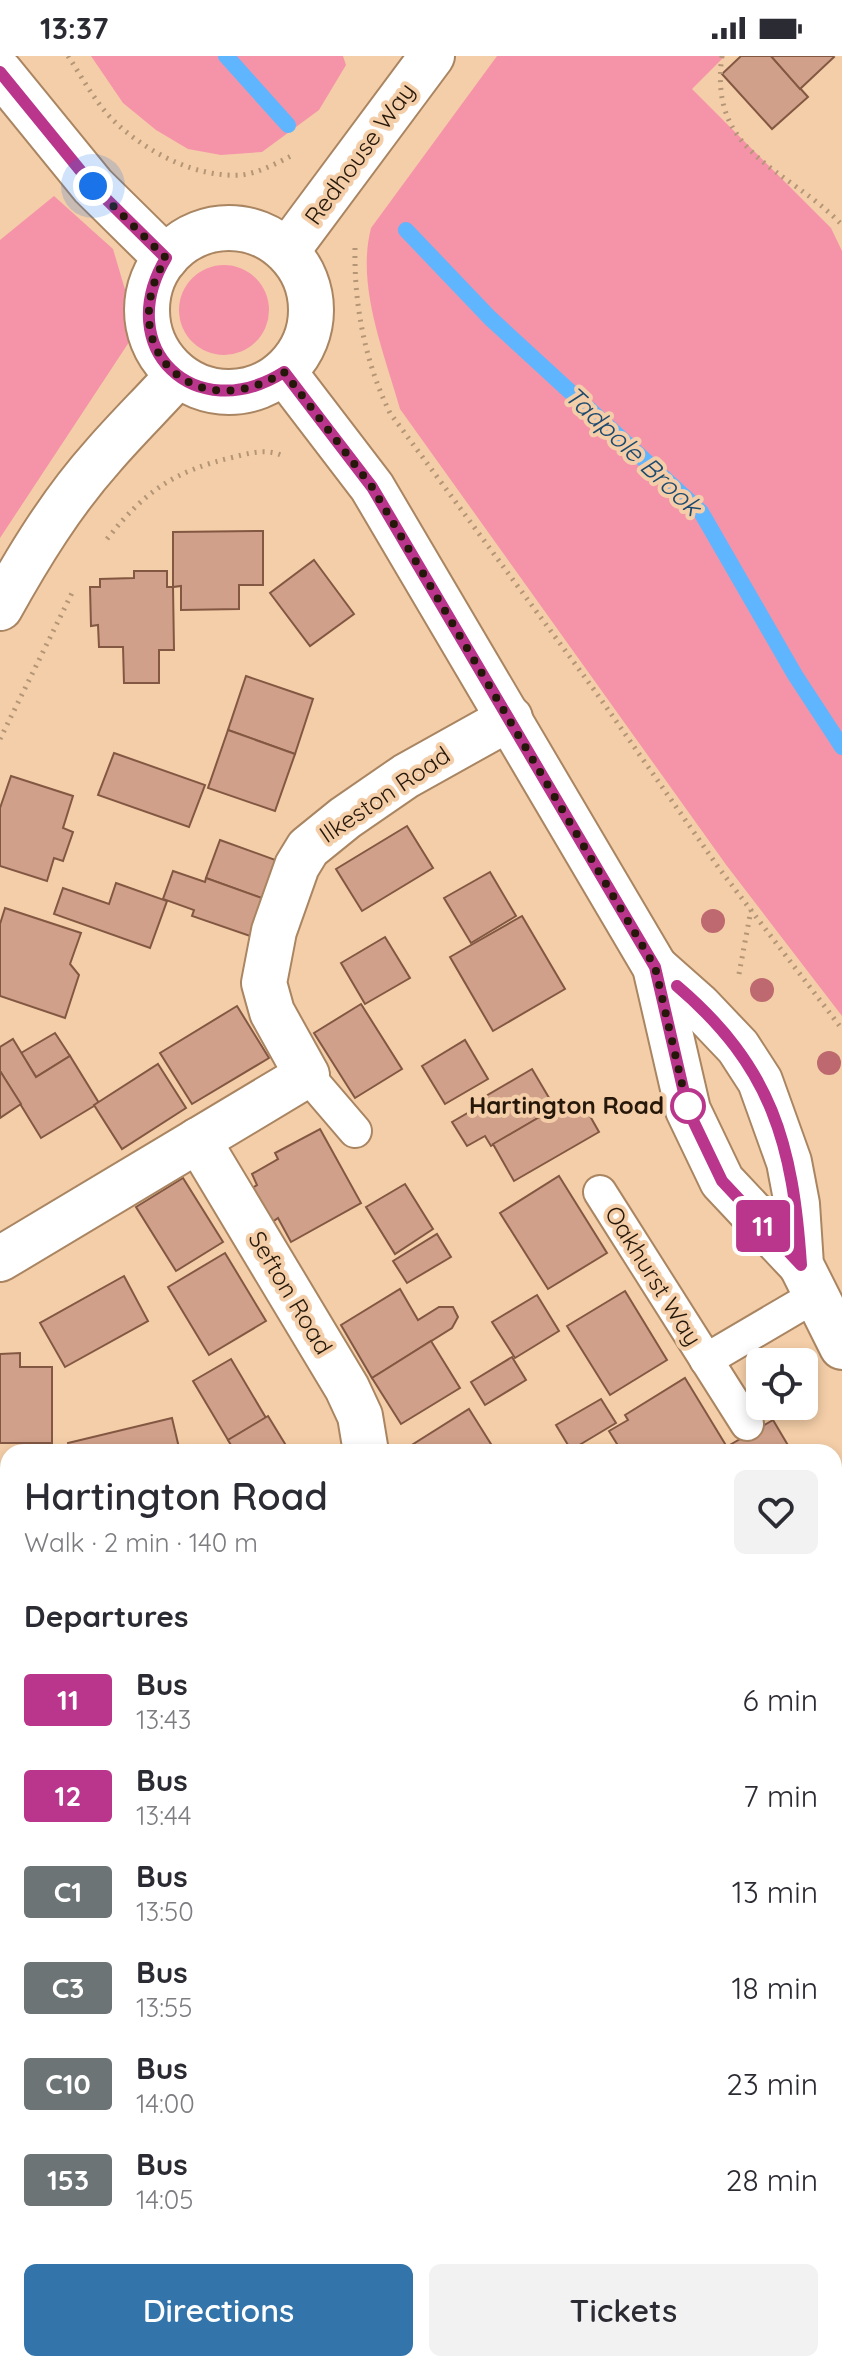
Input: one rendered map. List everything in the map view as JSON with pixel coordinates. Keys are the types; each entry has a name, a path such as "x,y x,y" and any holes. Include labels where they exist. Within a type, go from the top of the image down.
{"street":[{"name":"Redhouse Way","path":"287,251 432,56"},
{"path":"0,72 75,167 166,258"},
{"path":"239,229 265,236 287,251 303,273 311,299 311,326 302,351 284,372 262,386 235,393 208,390 178,375 163,359 151,335 147,308 152,281 166,258 187,240 212,230 239,229"},
{"path":"284,372 372,487 655,967 688,1110 706,1153 722,1181 808,1280 842,1347"},
{"path":"0,608 37,543 85,479 178,375"},
{"name":"Ilkeston Road","path":"307,1075 272,1012 264,983 274,931 297,866 318,838 345,818 406,776 510,718"},
{"path":"655,967 699,1006 738,1047 760,1081 789,1162 808,1280"},
{"path":"0,1259 307,1075"},
{"name":"Sefton Road","path":"198,1140 347,1388 360,1416 365,1444"}],"lane":[{"name":"Ilkeston Road","path":"307,1075 355,1131"},
{"name":"Oakhurst Way","path":"600,1192 747,1424"},
{"name":"Oakhurst Way","path":"706,1360 808,1280"}],"path":[{"path":"68,56 113,121 147,148 172,160 198,170 244,175 294,154"},
{"path":"722,56 719,83 726,111 740,141 776,175 819,201 842,225"},
{"path":"357,238 362,332 375,382 390,413 595,691 721,871 842,1029"},
{"path":"103,545 131,508 161,483 201,465 257,452 278,453 291,461"},
{"path":"0,739 78,582"}],"shaded area":[{"path":"91,56 343,56 346,65 319,110 262,152 221,155 188,149 156,130 123,103"},
{"path":"497,56 725,56 692,89 831,228 842,251 842,1016 727,866 400,409 369,296 367,250 371,228"},
{"path":"54,196 113,249 137,330 0,538 0,240"},
{"path":"224,265 241,269 256,278 265,293 269,310 265,327 256,342 241,351 224,355 207,351 192,342 183,327 179,310 183,293 192,278 207,269"}],"building":[{"path":"741,56 771,56 808,97 772,129 722,74"},
{"path":"771,56 833,56 834,57 800,89"},
{"path":"263,531 263,585 239,585 239,609 181,610 181,586 173,587 173,532"},
{"path":"314,560 354,614 310,646 270,593"},
{"path":"134,571 167,571 167,587 173,587 174,650 159,650 159,683 124,683 123,647 99,647 98,625 91,626 90,587 100,587 100,579 134,578"},
{"path":"246,676 313,699 295,754 228,730"},
{"path":"228,730 295,754 275,811 208,788"},
{"path":"114,753 205,785 189,827 98,795"},
{"path":"11,776 73,796 63,828 73,832 63,861 54,858 47,881 0,866 0,808"},
{"path":"407,826 433,868 362,911 336,869"},
{"path":"220,840 281,862 267,900 206,878"},
{"path":"173,871 205,882 206,878 267,900 253,937 192,916 194,910 163,899"},
{"path":"490,872 516,916 471,943 444,898"},
{"path":"116,883 167,901 150,948 54,914 63,888 109,904"},
{"path":"5,908 81,933 70,964 79,975 65,1018 0,996 0,924"},
{"path":"522,916 565,989 493,1031 450,957"},
{"path":"385,937 410,978 365,1004 341,963"},
{"path":"361,1004 402,1069 355,1098 314,1033"},
{"path":"237,1006 269,1058 192,1104 160,1053"},
{"path":"55,1033 70,1056 36,1077 21,1053"},
{"path":"13,1039 36,1077 70,1056 99,1103 41,1138 0,1071 0,1047"},
{"path":"465,1040 488,1079 445,1104 422,1066"},
{"path":"158,1064 186,1108 122,1149 94,1105"},
{"path":"532,1069 555,1108 491,1146 485,1136 467,1146 452,1122 476,1108 474,1103"},
{"path":"0,1071 21,1104 0,1118"},
{"path":"582,1102 599,1132 514,1181 493,1144 555,1108 559,1114"},
{"path":"320,1129 361,1203 291,1242 278,1218 271,1223 252,1188 257,1185 252,1174 278,1159 275,1153"},
{"path":"559,1176 607,1253 548,1289 500,1213"},
{"path":"183,1178 223,1242 176,1271 136,1207"},
{"path":"405,1184 433,1229 395,1254 366,1207"},
{"path":"437,1234 451,1257 407,1283 393,1261"},
{"path":"225,1253 266,1321 209,1355 168,1287"},
{"path":"124,1276 148,1321 65,1367 40,1323"},
{"path":"400,1289 418,1320 439,1307 453,1307 458,1317 452,1328 372,1378 341,1325"},
{"path":"625,1291 667,1360 610,1395 567,1326"},
{"path":"537,1295 559,1331 515,1358 492,1322"},
{"path":"431,1341 460,1388 401,1424 372,1378"},
{"path":"20,1353 20,1367 52,1367 52,1443 0,1443 0,1354"},
{"path":"512,1357 526,1380 485,1405 471,1382"},
{"path":"231,1359 266,1418 228,1440 193,1381"},
{"path":"685,1378 725,1444 617,1444 609,1431 628,1420 625,1415"},
{"path":"601,1399 616,1423 581,1444 567,1444 556,1425"},
{"path":"469,1409 491,1444 413,1444"},
{"path":"268,1416 285,1444 230,1444 228,1440"},
{"path":"172,1418 178,1444 68,1444"},
{"path":"773,1420 787,1444 731,1444"}],"waterway":[{"name":"Tadpole Brook","path":"226,56 288,125"},
{"name":"Tadpole Brook","path":"406,230 490,318 701,512 795,675 842,747"}],"bus line":[{"name":"11","path":"0,72 67,157 166,258 152,281 147,308 151,335 163,359 183,379 208,390 235,393 262,386 284,372 372,487 655,967 688,1110 706,1153 722,1181 745,1209 801,1265 797,1204 789,1162 760,1081 738,1047 677,986"}],"place":[{"name":"Hartington Road","path":"688,1106"}],"route":[{"path":"93,186 166,258 152,281 147,308 151,335 163,359 183,379 208,390 235,393 262,386 284,372 372,487 655,967 688,1110 688,1106"}]}
